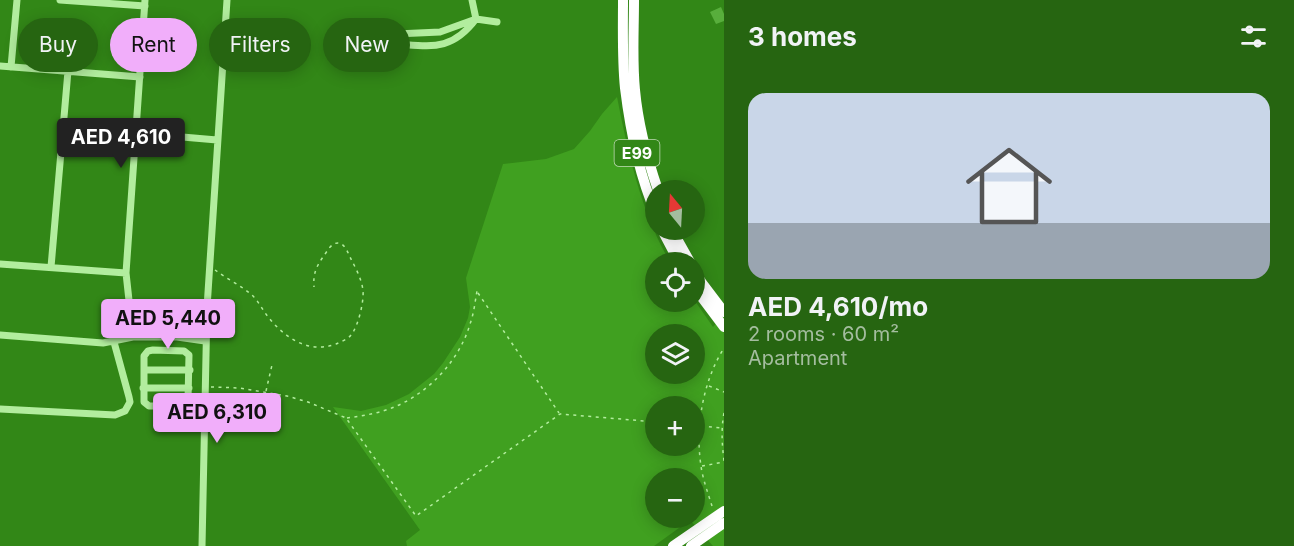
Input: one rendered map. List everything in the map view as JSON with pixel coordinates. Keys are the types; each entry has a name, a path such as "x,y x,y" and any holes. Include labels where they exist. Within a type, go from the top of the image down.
{"highway":[{"name":"E99","path":"623,0 623,48 640,166 645,181"},
{"name":"E99","path":"634,0 630,88 655,180"},
{"path":"705,287 724,312"},
{"path":"705,302 724,327"},
{"path":"673,546 724,510"},
{"path":"693,545 724,525"}],"street":[{"path":"11,67 17,0"},
{"path":"60,0 145,3 126,273 133,337"},
{"path":"202,546 209,266 226,0"},
{"path":"472,0 476,19 468,30 456,39 433,46 394,44 390,41 391,37 396,34 440,32 476,19 497,22"},
{"path":"0,66 18,67"},
{"path":"51,267 68,72"},
{"path":"80,72 140,77"},
{"path":"136,133 217,140"},
{"path":"0,264 126,273"},
{"path":"0,335 103,343 133,337 177,337 206,341"},
{"path":"0,409 115,415 124,411 130,402 114,342"},
{"path":"150,350 184,351 189,355 190,367 188,404 181,407 147,405 143,400 145,354 150,350"},
{"path":"144,370 190,367 206,363"},
{"path":"143,388 189,388"}],"path":[{"path":"209,266 253,296 280,331 294,341 309,346 334,345 345,340 354,330 362,306 363,292 355,266 340,243 332,246 316,268 315,286"},
{"path":"205,386 266,392 308,402 346,418 391,409 418,394 442,373 462,343 470,326 477,291 560,414"},
{"path":"705,399 719,356 724,348"},
{"path":"266,392 272,365"},
{"path":"708,386 724,392"},
{"path":"701,466 724,461 722,447 724,413"},
{"path":"346,418 416,516 560,414 645,421"},
{"path":"705,427 722,428"},
{"path":"700,456 712,506"}],"green space":[{"path":"617,97 631,161 645,208 645,240 659,240 665,252 645,252 645,312 703,312 713,327 724,315 724,546 713,546 697,528 705,528 705,468 645,468 645,528 679,528 654,546 407,546 406,541 420,530 333,407 361,411 386,405 409,394 434,374 460,337 468,318 470,307 466,278 503,164 546,159 574,149"}],"building":[{"path":"721,7 724,21 716,24 710,12"}]}
